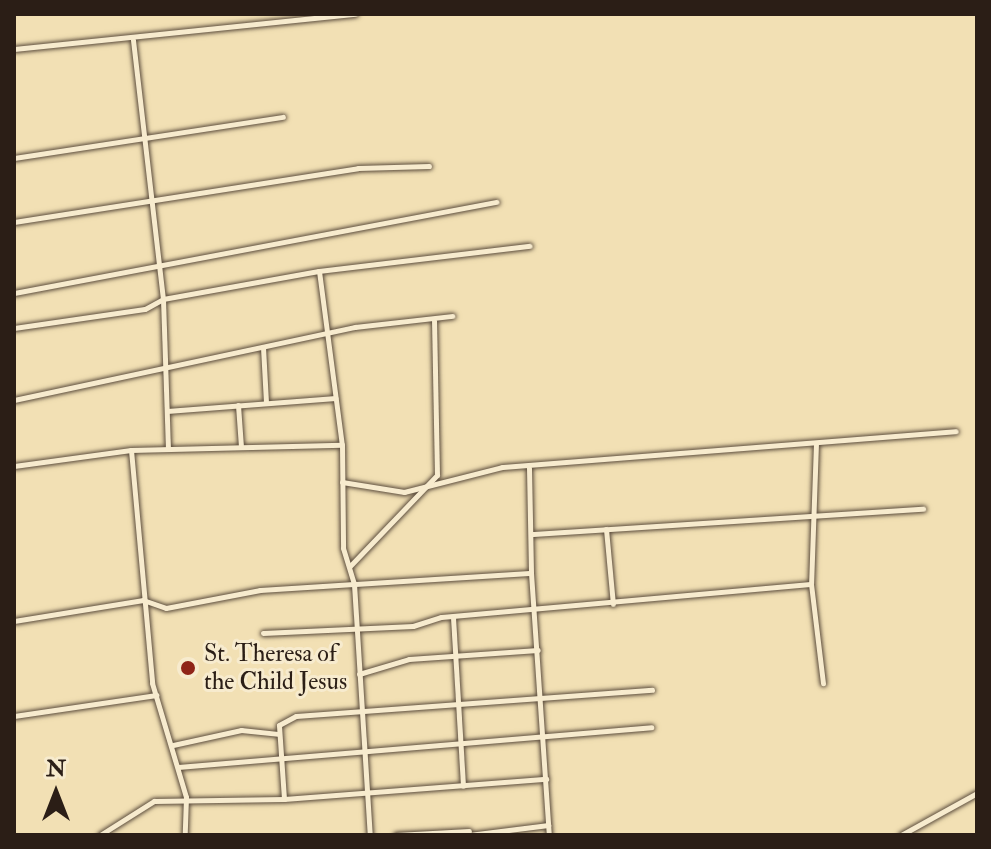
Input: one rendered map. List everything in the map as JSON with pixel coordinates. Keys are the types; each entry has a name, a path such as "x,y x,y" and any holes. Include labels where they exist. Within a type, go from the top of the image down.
{"street":[{"path":"14,49 133,40 355,14"},
{"path":"133,40 145,133 156,265 163,299 168,448"},
{"path":"14,158 145,133 283,117"},
{"path":"14,222 358,168 429,166"},
{"path":"14,293 496,202"},
{"path":"14,328 145,309 163,299 319,271 530,246"},
{"path":"319,271 342,445 342,482 349,567 354,584 370,835"},
{"path":"14,400 263,347 452,316"},
{"path":"349,567 422,490 441,461 434,321"},
{"path":"263,347 266,402"},
{"path":"167,411 335,398"},
{"path":"238,405 241,447"},
{"path":"342,482 422,490 502,467 529,468 956,431"},
{"path":"816,443 811,584 823,683"},
{"path":"14,466 131,450 342,445"},
{"path":"131,450 143,600 156,695 186,797 185,835"},
{"path":"529,468 531,573 543,694 549,835"},
{"path":"532,534 923,509"},
{"path":"606,529 613,604"},
{"path":"14,621 143,600 166,608 260,590 531,573"},
{"path":"263,633 453,617 534,614 811,584"},
{"path":"453,617 453,657 465,746 463,786"},
{"path":"359,674 409,659 538,650"},
{"path":"284,799 279,725 296,716 543,694 652,690"},
{"path":"14,716 156,695"},
{"path":"178,767 281,757 546,740 651,727"},
{"path":"173,745 241,730 279,734"},
{"path":"100,835 154,801 186,797 284,799 547,779"},
{"path":"901,835 912,832 977,793"},
{"path":"396,835 469,833 548,825"}],"place":[{"name":"St. Theresa of the Child Jesus","path":"188,668"}]}
